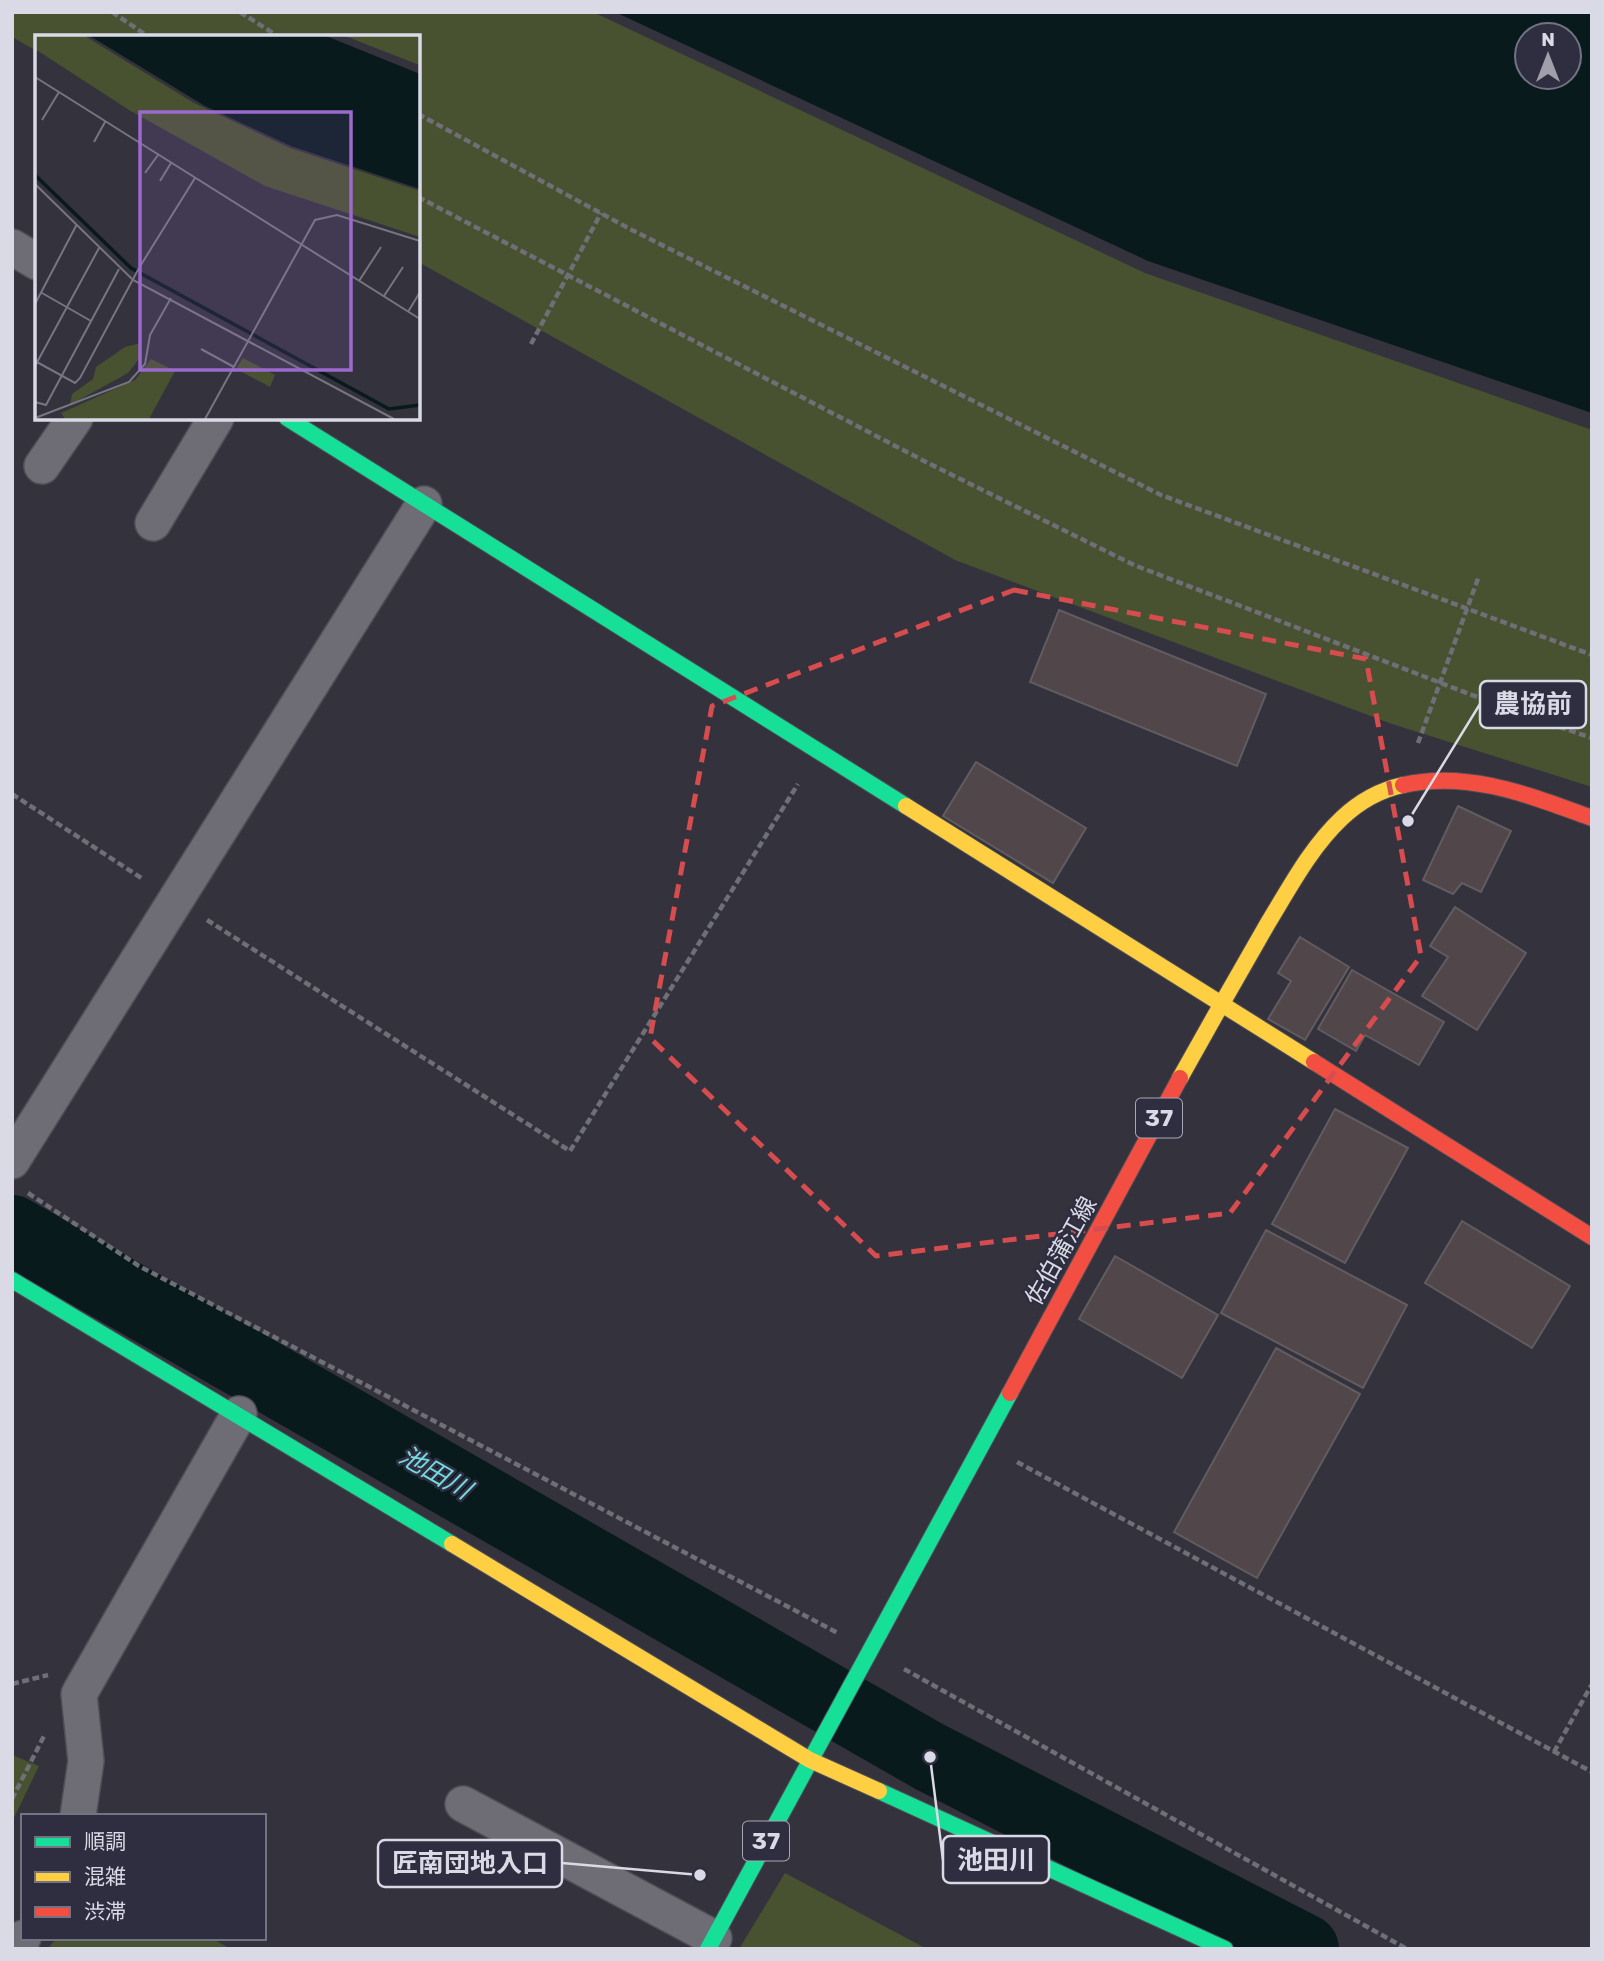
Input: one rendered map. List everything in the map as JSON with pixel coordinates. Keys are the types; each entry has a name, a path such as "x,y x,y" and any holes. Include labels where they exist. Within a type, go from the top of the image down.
{"street":[{"path":"12,247 35,261"},
{"path":"42,466 74,420"},
{"path":"153,523 215,420"},
{"path":"289,420 1592,1237"},
{"path":"18,1176 176,901 424,504"},
{"name":"佐伯蒲江線","path":"711,1943 1221,1003 1319,842 1337,820 1369,797 1394,786 1420,780 1449,779 1499,786 1592,818"},
{"path":"12,1279 810,1760 1225,1949"},
{"path":"78,1814 86,1761 79,1694 239,1414"},
{"path":"463,1804 711,1943"}],"path":[{"path":"112,12 146,35"},
{"path":"240,12 276,35"},
{"path":"420,115 601,213 1161,495 1592,655"},
{"path":"420,198 928,463 1134,565 1592,738"},
{"path":"531,344 601,213"},
{"path":"1414,753 1479,576"},
{"path":"12,794 570,1151 819,751"},
{"path":"18,1176 139,1266 867,1655 1407,1949"},
{"path":"982,1443 1592,1772"},
{"path":"1554,1752 1592,1684"},
{"path":"12,1799 60,1705 79,1694"}],"highlighted area":[{"path":"1014,590 1366,659 1421,956 1230,1213 876,1256 650,1038 712,706"}],"green space":[{"path":"12,12 593,12 1145,273 1592,430 1592,787 1392,724 955,560 420,263 420,35 35,35 35,50 12,37"},
{"path":"12,1755 39,1766 12,1822"},
{"path":"785,1873 927,1949 739,1949"},
{"path":"55,1940 215,1940 231,1949 47,1949"}],"shaded area":[{"path":"615,12 1592,12 1592,413 1148,261"}],"building":[{"path":"1059,610 1266,694 1237,766 1030,682"},
{"path":"976,762 1086,828 1053,883 943,816"},
{"path":"1458,806 1511,831 1481,892 1462,883 1453,894 1423,880"},
{"path":"1455,907 1526,953 1477,1030 1422,996 1448,957 1430,946"},
{"path":"1300,937 1349,967 1305,1040 1268,1019 1291,981 1278,973"},
{"path":"1352,970 1444,1022 1419,1065 1365,1035 1356,1051 1318,1029"},
{"path":"1335,1109 1408,1148 1345,1263 1272,1224"},
{"path":"1462,1221 1570,1286 1532,1348 1425,1283"},
{"path":"1266,1230 1407,1305 1363,1388 1221,1313"},
{"path":"1115,1256 1218,1315 1182,1378 1079,1319"},
{"path":"1276,1348 1360,1394 1257,1578 1174,1532"}],"waterway":[{"name":"池田川","path":"12,1230 930,1757 1304,1949"}],"traffic: fast":[{"path":"290,420 906,806"},
{"path":"12,1280 452,1544"},
{"path":"708,1949 1010,1393"},
{"path":"879,1791 1225,1949"}],"traffic: slow":[{"path":"1180,1078 1268,923 1320,842 1355,807 1378,793 1403,785"},
{"path":"906,806 1314,1062"},
{"path":"452,1544 810,1760 879,1791"}],"traffic: jam":[{"path":"1403,785 1428,781 1476,783 1523,794 1592,818"},
{"path":"1314,1062 1592,1237"},
{"path":"1010,1393 1180,1078"}],"place":[{"name":"農協前","path":"1408,821"},
{"name":"池田川","path":"930,1757"},
{"name":"匠南団地入口","path":"700,1875"}]}
